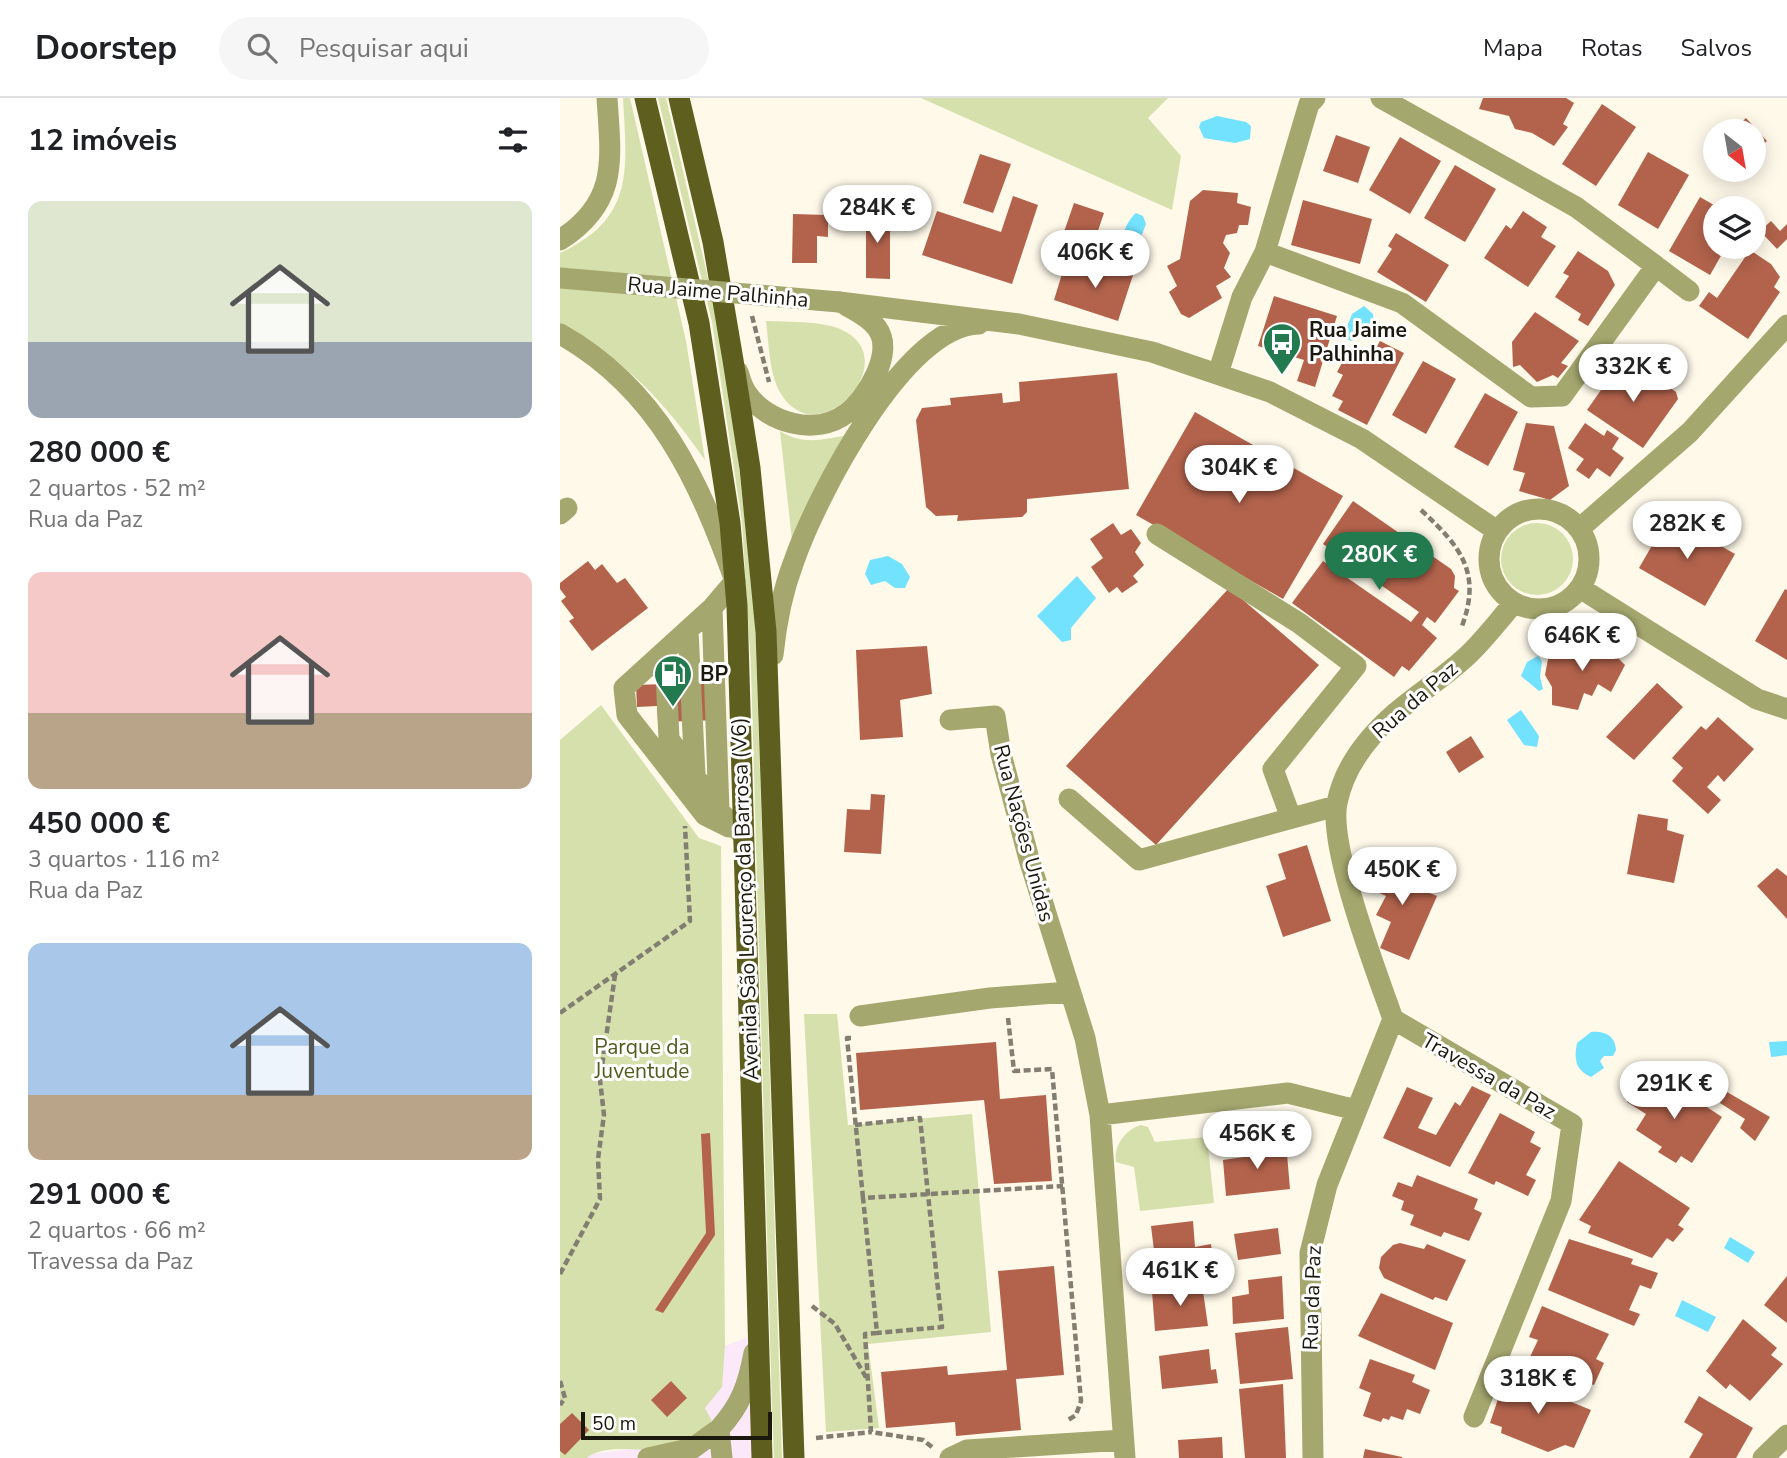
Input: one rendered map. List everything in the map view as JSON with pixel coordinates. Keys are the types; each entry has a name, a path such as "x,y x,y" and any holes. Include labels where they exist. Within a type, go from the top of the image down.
{"main road":[{"name":"Avenida São Lourenço da Barrosa (V6)","path":"645,98 699,323 730,523 735,581 762,1458"},
{"name":"Avenida São Lourenço da Barrosa (V6)","path":"679,98 713,242 760,547 769,709 794,1458"}],"street":[{"path":"560,240 583,225 602,198 610,165 607,98"},
{"path":"1218,374 1242,298 1265,252 1309,104 1315,98"},
{"path":"1381,98 1576,207 1689,291"},
{"path":"1265,252 1402,303 1531,397 1562,396 1656,266"},
{"name":"Rua Jaime Palhinha","path":"560,278 839,302 1019,324 1152,352 1270,392 1362,439 1497,531"},
{"path":"733,360 747,393 775,419 799,425 825,423 847,414 879,371 884,350 879,330 867,318 839,302"},
{"path":"769,709 775,635 793,563 840,463 875,408 918,353 948,331 971,324 1019,324"},
{"path":"1579,529 1690,432 1787,325"},
{"path":"560,334 614,375 660,422 678,449 707,505 735,581 688,630 624,688 627,715 705,815 743,835"},
{"path":"1543,509 1563,515 1579,529 1589,558 1580,588 1565,603 1545,609 1514,603 1498,590 1490,571 1489,550 1497,531 1522,512 1543,509"},
{"path":"1157,534 1299,623 1356,666 1273,769 1291,818"},
{"path":"1580,588 1758,699 1787,709"},
{"name":"Rua da Paz","path":"1313,1458 1311,1253 1327,1185 1393,1019 1364,936 1348,875 1336,806 1346,772 1363,746 1392,716 1468,655 1514,603"},
{"path":"688,630 681,756 719,811 743,835"},
{"path":"688,630 700,784"},
{"path":"688,630 719,811"},
{"name":"Rua Nações Unidas","path":"950,720 995,716 1015,807 1085,1038 1100,1115 1116,1302 1124,1449"},
{"path":"1069,799 1139,860 1336,806"},
{"path":"860,1016 990,998 1069,992"},
{"name":"Travessa da Paz","path":"1393,1019 1572,1124 1561,1201 1474,1417"},
{"path":"1100,1115 1288,1093 1356,1110"},
{"path":"685,1452 736,1411 748,1389 757,1334"},
{"path":"1763,1458 1787,1435"},
{"path":"947,1451 1124,1449"},
{"path":"685,1452 722,1458"}],"path":[{"path":"560,1013 690,922 684,817"},
{"path":"560,1275 600,1199 598,1159 604,1115 600,1080 615,975"},
{"path":"1007,1008 1014,1071 1052,1069 1081,1401 1076,1415 1060,1424"},
{"path":"860,1037 847,1038 877,1334"},
{"path":"855,1125 920,1118 942,1327 865,1334 871,1432"},
{"path":"863,1198 1063,1186"},
{"path":"806,1303 835,1324 868,1379"},
{"path":"560,1381 565,1398 560,1405"},
{"path":"814,1438 871,1432 923,1440 932,1447 947,1451"}],"shaded area":[{"path":"757,1334 762,1458 587,1458 592,1454 628,1449 673,1449 712,1421 705,1408 722,1386 725,1346"}],"green space":[{"path":"623,98 630,98 686,341 705,460 642,383 605,353 560,326 560,253 584,239 602,224 614,208 621,189 625,169"},
{"path":"658,98 666,98 720,330 733,409 755,618 782,1458 774,1458 751,668 742,522 712,322"},
{"path":"921,98 1168,98 1148,118 1181,156 1172,210"},
{"path":"766,321 823,324 855,338 864,355 863,375 852,393 837,407 818,414 798,411 777,386 770,359"},
{"path":"780,431 807,440 854,434 792,540"},
{"path":"1537,523 1557,529 1567,539 1573,559 1567,579 1557,589 1537,595 1517,589 1507,579 1501,559 1507,539 1517,529"},
{"name":"Parque da Juventude","path":"601,705 699,838 721,846 725,1346 722,1387 705,1408 712,1421 687,1441 670,1449 615,1449 604,1450 587,1458 560,1458 560,740"},
{"path":"804,1014 837,1014 848,1125 972,1114 991,1332 868,1344 879,1428 826,1432"},
{"path":"1141,1125 1148,1127 1155,1142 1207,1137 1214,1203 1140,1211 1134,1167 1116,1162 1116,1156 1122,1139 1130,1130"}],"water":[{"path":"1217,116 1246,122 1251,126 1250,139 1235,143 1204,138 1199,127 1201,122"},
{"path":"1136,213 1143,216 1146,224 1139,242 1132,248 1124,245 1123,236 1127,224"},
{"path":"1364,306 1373,314 1374,324 1351,341 1343,337 1352,314"},
{"path":"888,556 902,564 910,577 905,588 895,588 885,581 871,585 865,574 870,560"},
{"path":"1077,576 1096,598 1071,628 1071,640 1062,642 1037,616"},
{"path":"1538,656 1542,661 1540,677 1543,689 1539,691 1521,676 1527,662"},
{"path":"1521,710 1539,736 1537,747 1524,745 1507,720"},
{"path":"1591,1032 1608,1035 1614,1041 1616,1050 1613,1056 1604,1056 1600,1061 1604,1068 1591,1077 1579,1067 1576,1054 1577,1043"},
{"path":"1787,1041 1787,1055 1771,1057 1769,1042"},
{"path":"1730,1237 1755,1252 1748,1263 1724,1248"},
{"path":"1682,1300 1716,1317 1708,1332 1675,1316"}],"building":[{"path":"1483,98 1566,98 1574,103 1563,124 1568,127 1554,146 1532,133 1515,129 1509,116 1479,109"},
{"path":"1602,104 1636,127 1596,186 1562,164"},
{"path":"1336,135 1370,147 1358,183 1323,171"},
{"path":"1400,137 1441,161 1410,214 1369,190"},
{"path":"1648,152 1689,175 1658,229 1618,205"},
{"path":"980,154 1011,164 993,213 963,203"},
{"path":"1455,165 1496,189 1465,242 1424,218"},
{"path":"1203,190 1238,193 1237,203 1251,207 1248,225 1239,225 1237,233 1226,235 1223,243 1230,253 1224,268 1231,277 1216,286 1222,298 1189,318 1181,314 1169,292 1177,286 1167,266 1180,259 1190,201"},
{"path":"1013,196 1038,205 1012,284 922,255 937,211 1001,232"},
{"path":"1700,197 1703,199 1703,259 1719,259 1710,275 1669,251"},
{"path":"1303,200 1372,219 1360,264 1291,245"},
{"path":"1074,203 1104,213 1087,263 1057,252"},
{"path":"866,206 880,206 880,220 890,220 890,279 866,278"},
{"path":"1523,211 1547,227 1541,237 1556,246 1528,287 1484,258 1506,225 1511,229"},
{"path":"793,214 828,215 828,237 817,236 817,263 792,263"},
{"path":"1771,221 1780,231 1787,224 1787,239 1777,249 1766,237 1766,226"},
{"path":"1396,233 1449,265 1426,302 1377,272 1392,249 1388,246"},
{"path":"1578,251 1608,271 1615,285 1588,326 1578,320 1581,314 1555,297 1569,276 1563,273"},
{"path":"1744,259 1764,259 1771,264 1780,277 1774,287 1780,292 1748,339 1699,306 1709,292 1717,298"},
{"path":"1103,262 1134,272 1118,321 1054,300 1065,264 1098,275"},
{"path":"1274,296 1337,316 1315,387 1297,381 1304,360 1258,346"},
{"path":"1535,312 1579,341 1561,363 1568,366 1558,378 1553,375 1537,382 1520,365 1513,367 1512,342"},
{"path":"1380,341 1404,353 1367,425 1338,410 1343,401 1332,396 1343,375 1337,372 1343,361 1357,350 1376,348"},
{"path":"1622,360 1655,383 1662,382 1676,392 1678,399 1643,448 1587,410"},
{"path":"1423,361 1456,379 1426,434 1392,415"},
{"path":"1117,373 1129,489 1027,499 1027,512 1022,517 957,521 958,515 936,516 926,507 916,420 922,408 951,405 950,398 1002,393 1003,403 1020,401 1019,382"},
{"path":"1485,393 1518,412 1488,466 1454,447"},
{"path":"1195,412 1343,496 1283,599 1136,515"},
{"path":"1526,423 1554,426 1569,486 1550,500 1519,491 1525,473 1513,470"},
{"path":"1585,423 1604,436 1607,430 1619,438 1612,449 1624,458 1610,477 1597,468 1589,479 1576,470 1584,459 1568,448"},
{"path":"1353,501 1451,569 1455,576 1454,588 1459,591 1435,623 1427,617 1422,625 1437,638 1409,671 1402,666 1394,677 1292,603 1323,561 1411,622 1419,612 1323,544"},
{"path":"1669,516 1735,554 1705,606 1639,568"},
{"path":"1113,523 1121,535 1131,529 1141,543 1135,552 1144,565 1133,576 1138,582 1122,593 1117,587 1109,593 1091,567 1103,558 1090,539"},
{"path":"588,561 595,570 602,564 617,583 625,578 648,608 592,651 569,621 574,618 561,601 566,597 560,589 560,583"},
{"path":"1229,588 1319,665 1156,845 1066,766"},
{"path":"1785,589 1787,590 1787,660 1755,641"},
{"path":"1575,636 1590,637 1591,646 1604,644 1625,665 1611,692 1598,684 1592,696 1584,693 1578,710 1552,705 1552,687 1545,675 1549,654 1573,658"},
{"path":"927,646 932,694 900,700 903,737 860,740 856,650"},
{"path":"720,682 721,720 658,722 657,706 637,707 636,685"},
{"path":"1657,683 1683,707 1634,760 1606,737"},
{"path":"1718,717 1754,749 1724,782 1718,775 1707,787 1721,800 1708,814 1672,781 1683,768 1672,758 1701,726 1706,730"},
{"path":"1471,736 1484,757 1459,773 1446,752"},
{"path":"871,794 885,795 881,854 844,852 847,809 870,810"},
{"path":"1638,814 1668,819 1667,830 1684,835 1674,883 1627,874"},
{"path":"1307,845 1331,921 1283,937 1266,886 1286,879 1278,854"},
{"path":"1382,858 1425,877 1420,889 1437,896 1409,960 1380,948 1391,922 1376,915 1386,896 1368,888"},
{"path":"1777,868 1787,876 1787,919 1757,886"},
{"path":"996,1042 1000,1099 1046,1095 1052,1181 994,1184 984,1100 860,1110 856,1053"},
{"path":"1641,1080 1662,1094 1669,1082 1722,1117 1692,1163 1681,1156 1676,1163 1658,1152 1662,1147 1636,1130 1646,1114 1627,1102"},
{"path":"1472,1086 1491,1095 1450,1167 1383,1138 1407,1087 1433,1098 1418,1128 1436,1135 1455,1102 1460,1106"},
{"path":"1727,1092 1770,1117 1755,1141 1740,1128 1745,1119 1720,1103"},
{"path":"1500,1113 1535,1132 1530,1142 1541,1148 1526,1175 1536,1180 1528,1196 1496,1181 1494,1185 1468,1173"},
{"path":"710,1133 715,1235 663,1313 655,1310 706,1233 701,1134"},
{"path":"1275,1143 1276,1155 1287,1154 1290,1189 1226,1196 1223,1160 1244,1157 1243,1147"},
{"path":"1619,1161 1690,1208 1678,1225 1684,1229 1673,1242 1667,1238 1652,1258 1588,1233 1591,1226 1579,1220"},
{"path":"1417,1175 1478,1199 1474,1209 1482,1213 1469,1241 1444,1232 1441,1237 1410,1225 1414,1215 1401,1210 1404,1201 1392,1196 1398,1182 1412,1187"},
{"path":"1193,1221 1195,1247 1211,1244 1213,1261 1156,1267 1151,1226"},
{"path":"1278,1228 1281,1254 1238,1260 1234,1234"},
{"path":"1569,1239 1633,1259 1631,1264 1658,1273 1651,1289 1640,1285 1629,1310 1640,1314 1634,1326 1548,1290"},
{"path":"1400,1243 1424,1249 1427,1244 1466,1260 1447,1301 1435,1297 1433,1300 1384,1278 1379,1268 1381,1257 1393,1245"},
{"path":"1054,1266 1064,1375 1016,1379 1021,1430 956,1436 955,1422 886,1428 881,1372 947,1366 948,1375 1007,1370 998,1271"},
{"path":"1282,1276 1284,1319 1233,1324 1232,1297 1249,1294 1248,1280"},
{"path":"1787,1276 1787,1323 1764,1305"},
{"path":"1202,1284 1208,1326 1155,1331 1152,1291"},
{"path":"1381,1293 1453,1323 1435,1370 1358,1336"},
{"path":"1542,1306 1609,1334 1596,1359 1604,1363 1594,1385 1563,1374 1561,1382 1541,1375 1544,1365 1529,1359 1538,1340 1529,1337"},
{"path":"1743,1319 1777,1348 1771,1355 1783,1364 1750,1401 1730,1384 1726,1389 1706,1371"},
{"path":"1288,1327 1293,1379 1240,1384 1235,1333"},
{"path":"1209,1349 1211,1370 1216,1369 1218,1383 1162,1389 1159,1356"},
{"path":"1370,1359 1415,1375 1412,1382 1430,1390 1420,1414 1407,1409 1403,1420 1391,1416 1389,1420 1383,1418 1381,1422 1363,1416 1371,1393 1359,1388"},
{"path":"1506,1375 1591,1410 1574,1448 1565,1445 1548,1452 1501,1433 1502,1427 1490,1423"},
{"path":"671,1381 687,1398 667,1417 651,1400"},
{"path":"1283,1384 1286,1458 1245,1458 1239,1389"},
{"path":"1699,1396 1753,1428 1736,1458 1689,1458 1703,1434 1684,1422"},
{"path":"572,1413 589,1430 565,1455 560,1451 560,1424"},
{"path":"1222,1437 1223,1458 1179,1458 1178,1440"},
{"path":"1365,1449 1402,1457 1402,1458 1363,1458"}],"place":[{"name":"Rua Jaime Palhinha","path":"1282,376"},
{"name":"BP","path":"673,708"}]}
